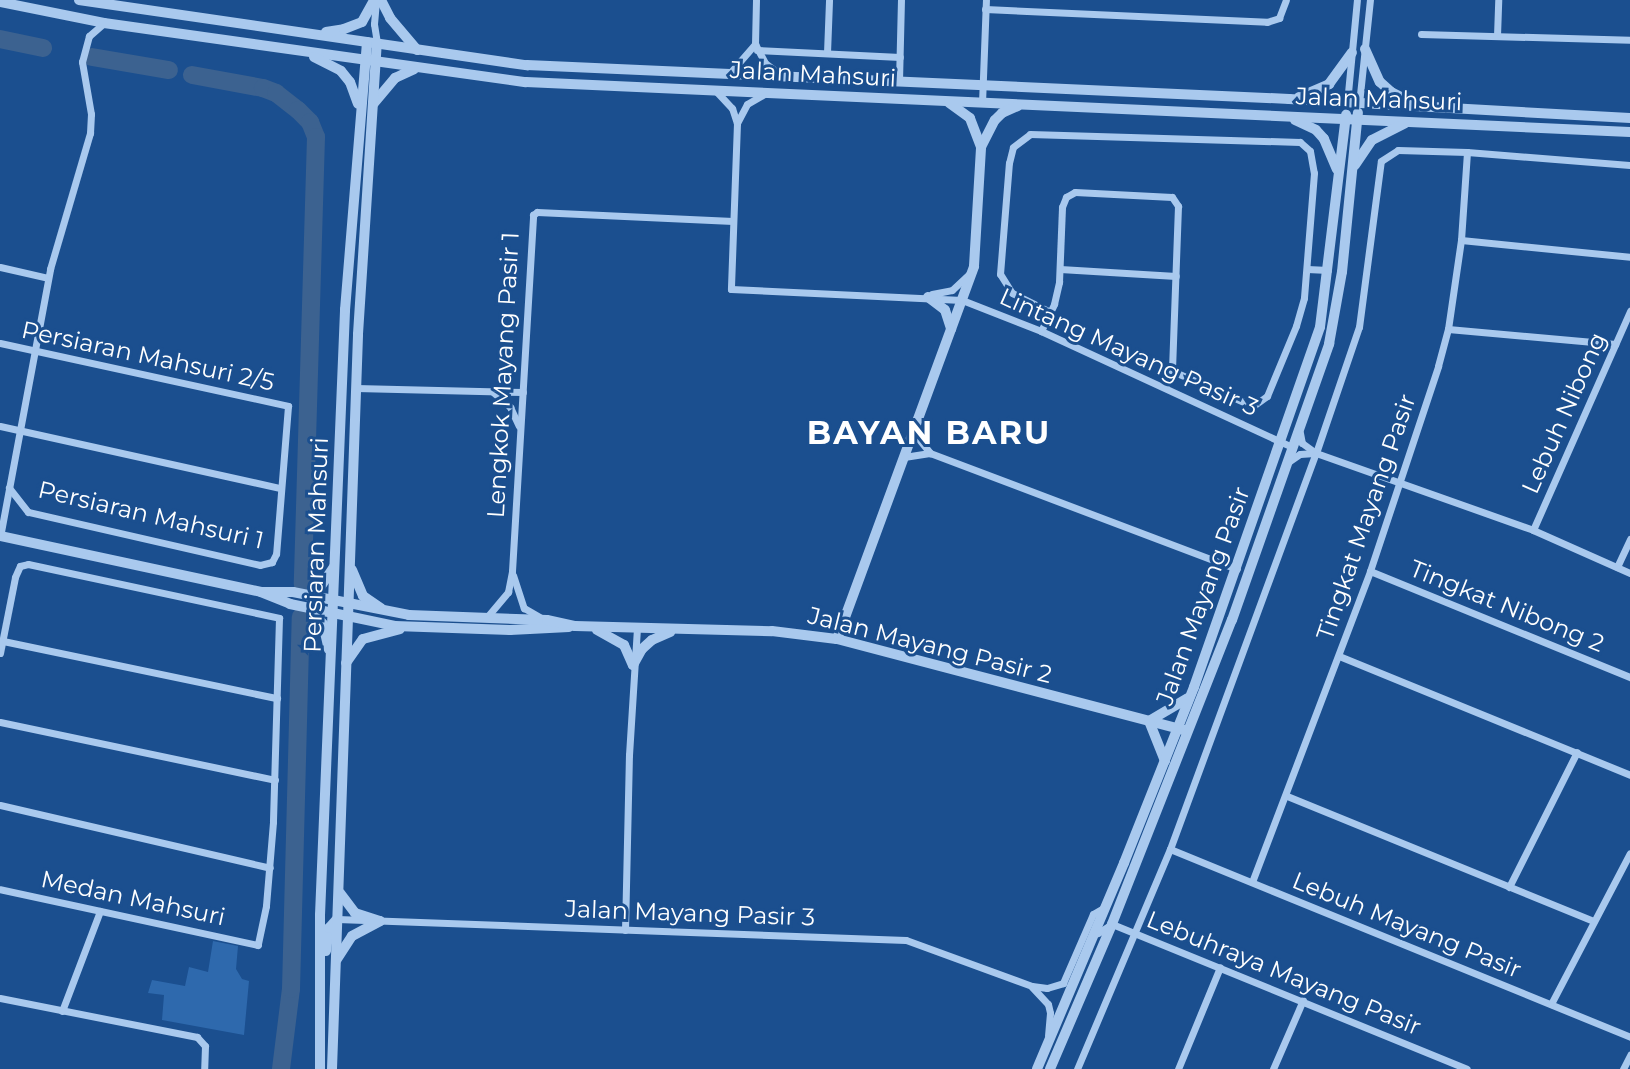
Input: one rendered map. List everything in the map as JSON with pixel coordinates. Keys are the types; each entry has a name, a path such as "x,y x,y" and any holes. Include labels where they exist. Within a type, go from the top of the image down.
{"street":[{"name":"Jalan Mahsuri","path":"79,0 527,65 1289,99 1630,118"},
{"path":"317,33 344,29 362,22 377,0 416,50"},
{"name":"Persiaran Mahsuri","path":"332,1069 339,891 338,668 334,607 345,310 364,60 372,43 377,0"},
{"path":"757,0 756,47 765,63 782,76"},
{"path":"827,53 829,0"},
{"path":"900,81 901,0"},
{"path":"982,103 986,4 1267,22 1279,18 1286,0"},
{"path":"1353,103 1352,52 1357,0"},
{"path":"1353,103 1365,50 1370,0"},
{"path":"1497,36 1498,0"},
{"name":"Jalan Mahsuri","path":"0,2 104,23 526,82 1630,132"},
{"path":"0,536 48,278 91,123 82,62 89,36 104,23"},
{"path":"1421,34 1630,40"},
{"name":"Persiaran Mahsuri","path":"320,1069 319,984 323,879 338,668 347,610 356,388 377,62 372,43"},
{"path":"729,74 756,47 900,57"},
{"path":"1365,50 1380,82 1391,92 1426,108"},
{"path":"303,52 341,71 350,82 360,110"},
{"path":"1289,99 1313,93 1329,84 1352,52"},
{"path":"373,106 395,78 416,68"},
{"path":"715,90 732,108 737,123 731,289 924,297 952,290 974,266"},
{"path":"737,123 747,104 767,93"},
{"path":"837,639 974,266 981,148 970,118 945,101"},
{"name":"Jalan Mayang Pasir","path":"1037,1069 1165,761 1183,729 1191,696 1320,327 1345,119 1353,103"},
{"name":"Jalan Mayang Pasir","path":"1050,1069 1112,924 1183,729 1232,620 1329,344 1338,308 1357,119 1353,103"},
{"path":"981,148 1002,113 1024,104"},
{"path":"1275,116 1298,121 1316,130 1333,155 1339,175"},
{"path":"1351,176 1359,157 1372,139 1407,121"},
{"path":"1050,312 1012,293 1000,274 1009,163 1013,147 1030,134 1300,142 1310,151 1314,161 1307,269 1296,327 1267,396 1261,403 1253,405 1172,371"},
{"path":"1077,1069 1170,849 1316,453 1359,327 1381,161 1398,150 1467,152 1630,165"},
{"name":"Tingkat Mayang Pasir","path":"1252,883 1370,571 1401,483 1448,329 1461,240 1467,152"},
{"path":"1041,331 1050,312 1059,269 1062,207 1066,197 1075,192 1172,197 1178,206 1176,276 1172,371 1165,387"},
{"name":"Lengkok Mayang Pasir 1","path":"486,618 508,592 512,571 533,215 537,212 733,221"},
{"path":"1461,240 1630,257"},
{"path":"0,267 48,278"},
{"path":"1059,269 1176,276"},
{"path":"1307,269 1328,270"},
{"path":"924,297 945,310 951,332"},
{"name":"Lintang Mayang Pasir 3","path":"924,297 962,300 1041,331 1293,447"},
{"name":"Lebuh Nibong","path":"1533,530 1630,311"},
{"path":"1448,329 1615,344"},
{"name":"Persiaran Mahsuri 2/5","path":"0,343 288,407"},
{"path":"356,388 523,392"},
{"path":"492,391 510,407 520,429"},
{"name":"Persiaran Mahsuri 1","path":"0,492 9,488 28,512 260,565 272,562 276,554 279,488 288,407"},
{"path":"1299,425 1302,443 1316,453 1533,530 1630,573"},
{"path":"0,426 279,488"},
{"path":"914,433 930,453"},
{"path":"904,457 930,453 1237,569"},
{"path":"1287,463 1300,454 1316,453"},
{"name":"Persiaran Mahsuri 1","path":"0,536 347,610"},
{"path":"1617,567 1630,539"},
{"path":"349,553 355,583 363,596 393,613"},
{"name":"Persiaran Mahsuri","path":"2,641 20,566 28,564 279,618 277,698"},
{"path":"335,566 309,601 323,624 338,668"},
{"name":"Lengkok Mayang Pasir 1","path":"512,571 524,608 547,620"},
{"name":"Tingkat Nibong 2","path":"1370,571 1630,677"},
{"name":"Jalan Mayang Pasir 2","path":"347,610 547,620 580,626 772,631 837,639 1183,729"},
{"name":"Jalan Mayang Pasir 2","path":"347,610 406,628 552,630 580,626"},
{"path":"580,626 606,633 624,645 633,665"},
{"path":"338,668 363,639 406,628"},
{"path":"625,930 633,665 637,628"},
{"path":"633,665 642,649 652,640 683,629"},
{"path":"0,653 2,641 277,698 270,868 0,804"},
{"path":"1339,656 1630,775"},
{"path":"1165,761 1149,721 1168,713 1191,696"},
{"path":"0,722 275,780"},
{"path":"1509,887 1577,752"},
{"path":"1287,796 1593,921"},
{"name":"Lebuh Mayang Pasir","path":"1170,849 1630,1037"},
{"path":"1551,1004 1630,853"},
{"name":"Medan Mahsuri","path":"0,889 258,945 270,868"},
{"path":"319,984 325,970 329,928 337,919 329,911 323,879"},
{"path":"339,891 350,910 380,921"},
{"path":"1109,901 1112,924"},
{"name":"Jalan Mayang Pasir 3","path":"337,919 914,941 1032,986 1056,988 1063,983 1093,914 1109,901"},
{"path":"62,1011 100,911"},
{"path":"335,962 352,936 380,921"},
{"name":"Lebuhraya Mayang Pasir","path":"1091,941 1102,927 1112,924 1467,1069"},
{"path":"1178,1069 1220,967"},
{"path":"1032,986 1048,1004 1050,1013 1047,1044"},
{"path":"0,998 197,1037 205,1046 204,1069"},
{"path":"1273,1069 1303,1000"},
{"path":"1623,1069 1630,1055"}],"shaded area":[{"path":"213,941 238,946 236,969 242,979 249,981 244,1035 162,1020 164,995 148,993 152,980 185,986 189,967 208,972"}],"waterway":[{"path":"0,39 43,48"},
{"path":"92,57 169,70"},
{"path":"192,75 263,88 276,93 310,122 316,137 303,584"},
{"path":"281,1069 291,989 301,617"}],"district":[{"name":"BAYAN BARU","path":"929,433"}]}
